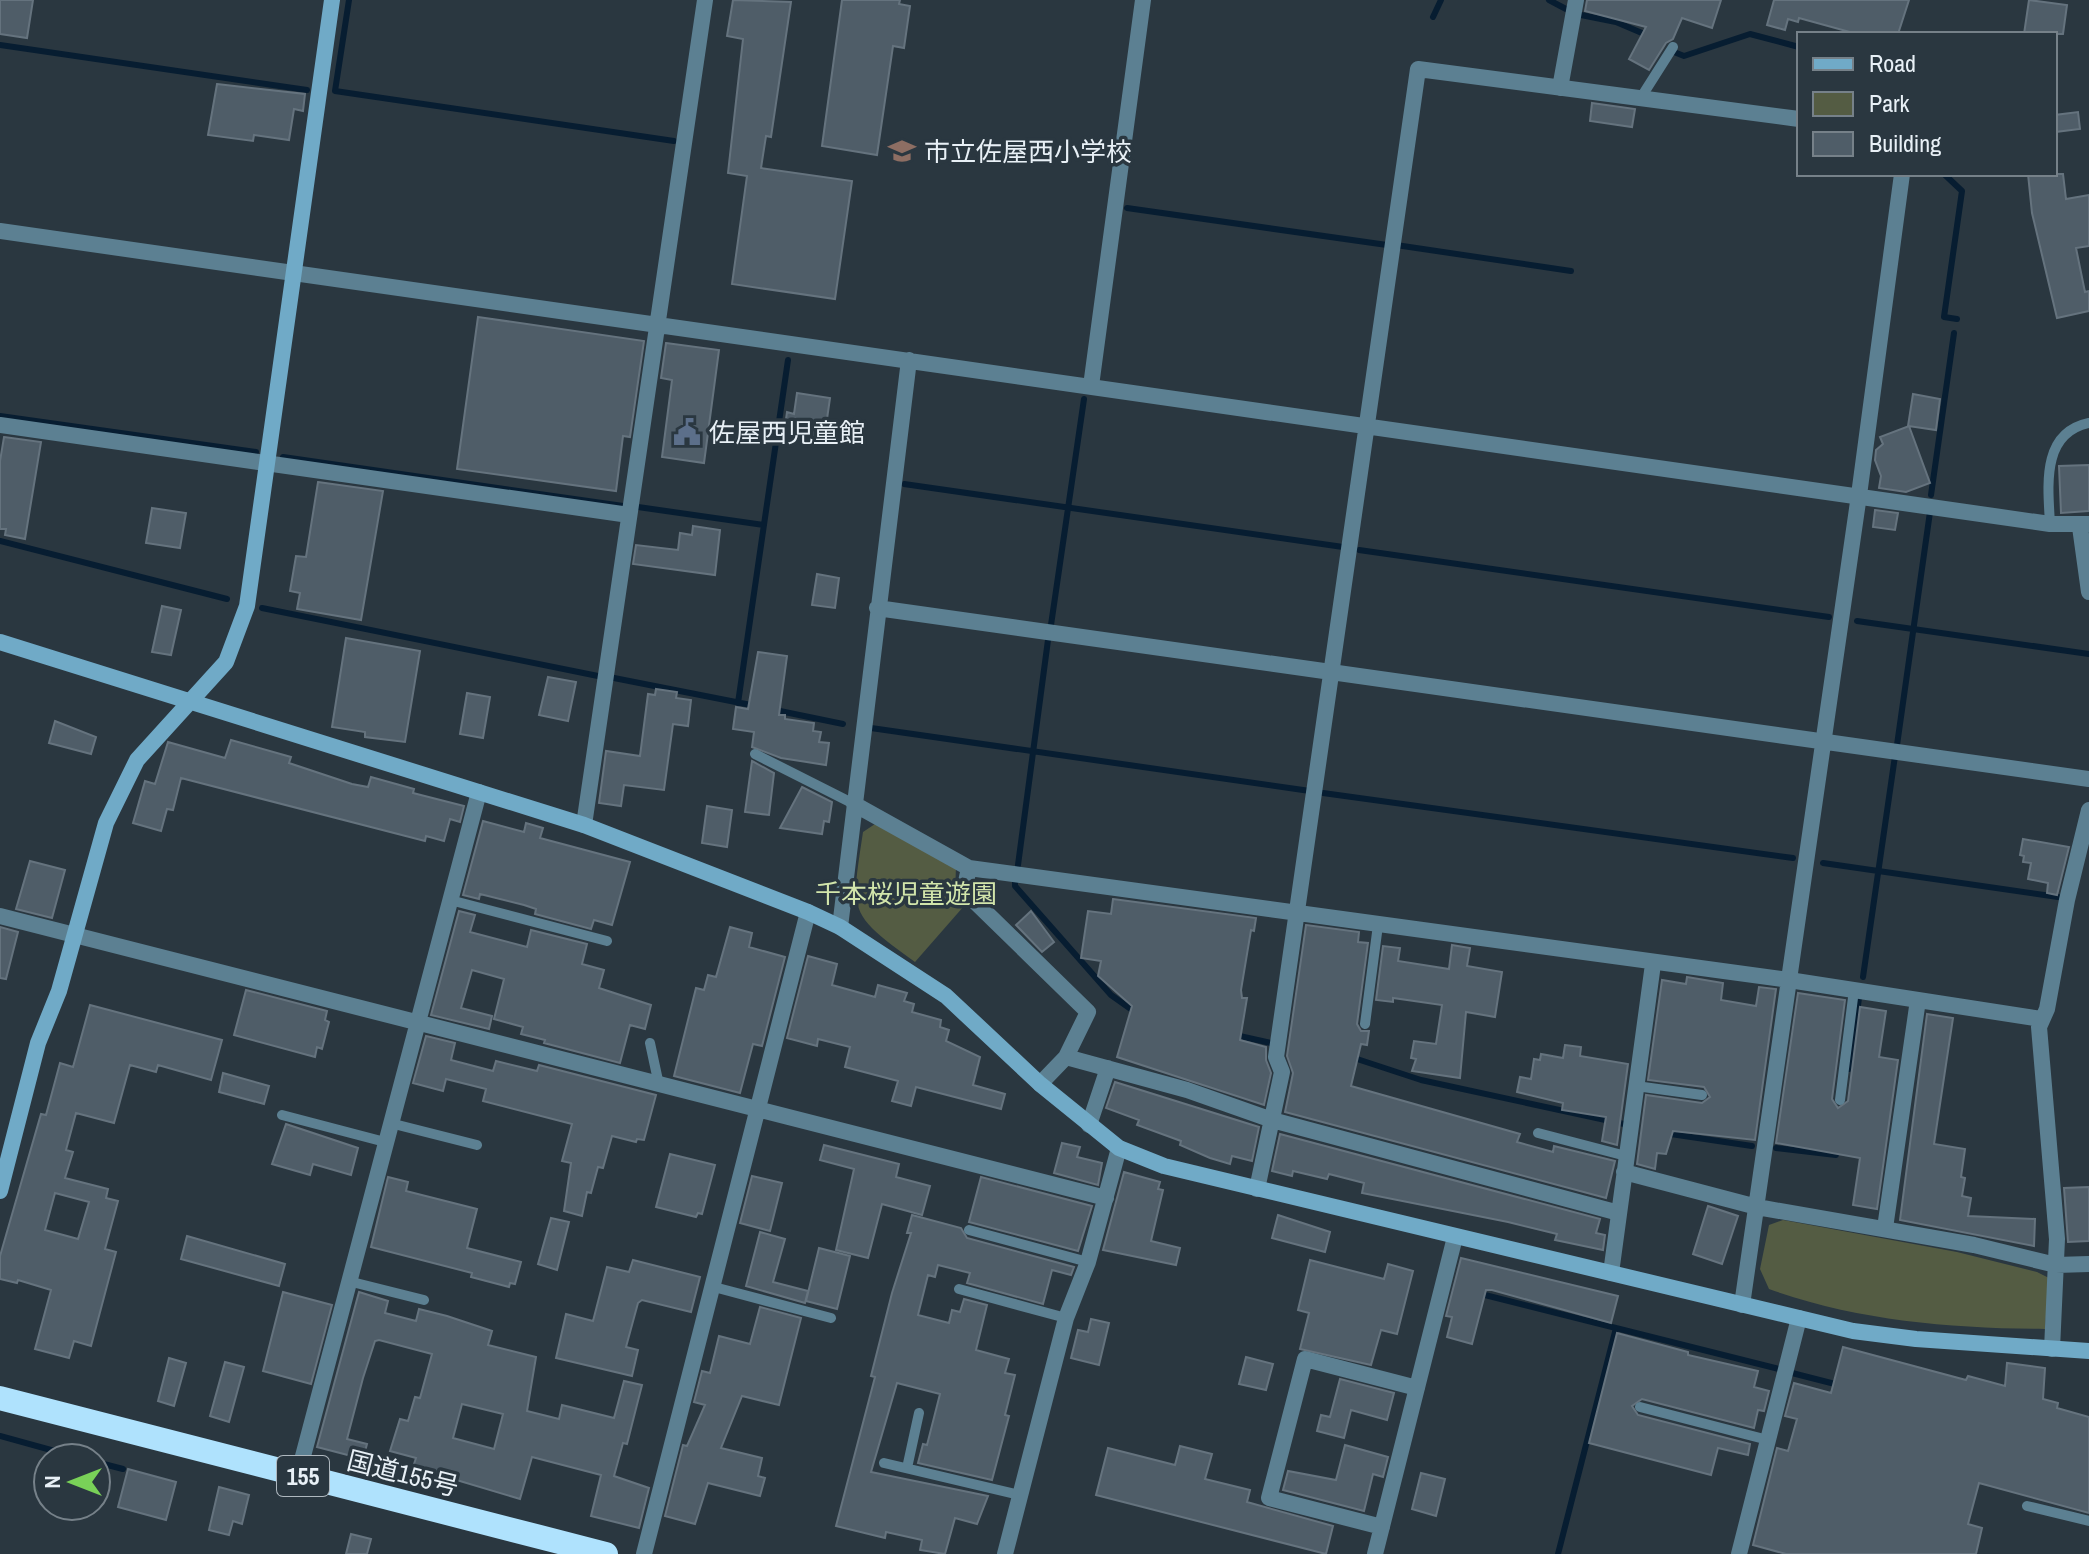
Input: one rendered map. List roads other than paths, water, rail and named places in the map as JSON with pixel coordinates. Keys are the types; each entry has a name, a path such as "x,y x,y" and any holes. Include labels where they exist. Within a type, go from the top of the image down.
{"highway":[{"name":"国道155号","path":"0,1398 606,1554"}],"street":[{"path":"0,1191 38,1043 59,991 98,848 121,789 146,749 226,662 247,606 332,0"},
{"path":"584,825 705,0"},
{"path":"1091,386 1143,0"},
{"path":"1560,88 1576,0"},
{"path":"1257,1189 1282,1072 1276,1057 1418,69 1797,119"},
{"path":"1742,1305 1902,176"},
{"path":"0,231 2050,524 2084,525 2089,592"},
{"path":"840,927 909,360"},
{"path":"0,425 629,515"},
{"path":"877,608 2089,779"},
{"path":"0,642 584,825 808,912 840,927 946,996 1089,1125 1119,1148 1164,1166 1799,1318 1916,1339 2089,1351"},
{"path":"298,1475 415,1022 479,792"},
{"path":"854,804 969,868 1653,964 1789,980 2041,1019"},
{"path":"2052,1349 2056,1265 2041,1019 2047,1009 2067,900 2089,810"},
{"path":"969,868 964,891 1088,1012 1066,1057 1040,1084"},
{"path":"644,1554 808,912"},
{"path":"0,916 1106,1198"},
{"path":"1611,1273 1653,964"},
{"path":"1885,1228 1918,1000"},
{"path":"1066,1057 1187,1090 1272,1120 1619,1213"},
{"path":"1089,1125 1108,1068"},
{"path":"1005,1554 1066,1318 1088,1262 1119,1148"},
{"path":"1625,1164 1757,1207 1885,1228 2056,1265 2089,1264"},
{"path":"1375,1554 1455,1237"},
{"path":"1739,1554 1799,1318"},
{"path":"1382,1527 1269,1498 1305,1359 1417,1388"}],"lane":[{"path":"1640,99 1673,47"},
{"path":"2050,524 2047,467 2056,447 2074,426 2089,423"},
{"path":"755,754 854,804"},
{"path":"450,900 607,941"},
{"path":"1365,1024 1378,925"},
{"path":"1840,1100 1854,990"},
{"path":"650,1043 659,1085"},
{"path":"1636,1086 1702,1095"},
{"path":"282,1115 385,1142"},
{"path":"390,1123 477,1145"},
{"path":"1538,1133 1625,1164"},
{"path":"969,1230 1088,1262"},
{"path":"348,1281 424,1300"},
{"path":"714,1287 831,1318"},
{"path":"959,1289 1066,1318"},
{"path":"1640,1407 1768,1440"},
{"path":"907,1468 919,1413"},
{"path":"884,1463 1020,1495"},
{"path":"2027,1506 2089,1521"}],"waterway":[{"path":"349,0 335,91 674,141"},
{"path":"1433,17 1441,0"},
{"path":"1549,0 1566,9"},
{"path":"1576,14 1616,22 1649,36"},
{"path":"1674,52 1684,56 1750,34 1797,46"},
{"path":"0,45 307,90"},
{"path":"1946,176 1962,191 1944,317 1957,319"},
{"path":"1127,208 1387,245"},
{"path":"1396,245 1571,271"},
{"path":"1931,495 1954,333"},
{"path":"738,703 788,360"},
{"path":"1051,625 1084,399"},
{"path":"0,416 256,452"},
{"path":"283,457 623,506"},
{"path":"904,484 1343,547"},
{"path":"638,507 764,525"},
{"path":"1897,745 1930,512"},
{"path":"0,541 227,599"},
{"path":"1359,550 1829,617"},
{"path":"262,608 598,676"},
{"path":"1857,621 2089,654"},
{"path":"1018,865 1048,640"},
{"path":"614,678 756,706"},
{"path":"775,710 843,724"},
{"path":"871,728 1310,791"},
{"path":"1863,977 1895,756"},
{"path":"1323,793 1793,858"},
{"path":"1823,863 2058,897"},
{"path":"1015,880 1015,886 1111,995 1135,1012"},
{"path":"1849,1069 1859,998"},
{"path":"1235,1035 1271,1043"},
{"path":"1351,1057 1421,1080 1624,1124"},
{"path":"1664,1133 1752,1146"},
{"path":"1776,1148 1836,1155 1837,1147"},
{"path":"1477,1293 1779,1369"},
{"path":"1558,1554 1616,1328"},
{"path":"1792,1373 1839,1385"},
{"path":"0,1436 32,1445"},
{"path":"112,1466 123,1469"}],"place":[{"name":"市立佐屋西小学校","path":"902,151"},
{"name":"佐屋西児童館","path":"687,432"}],"park label":[{"name":"千本桜児童遊園","path":"906,893"}]}
